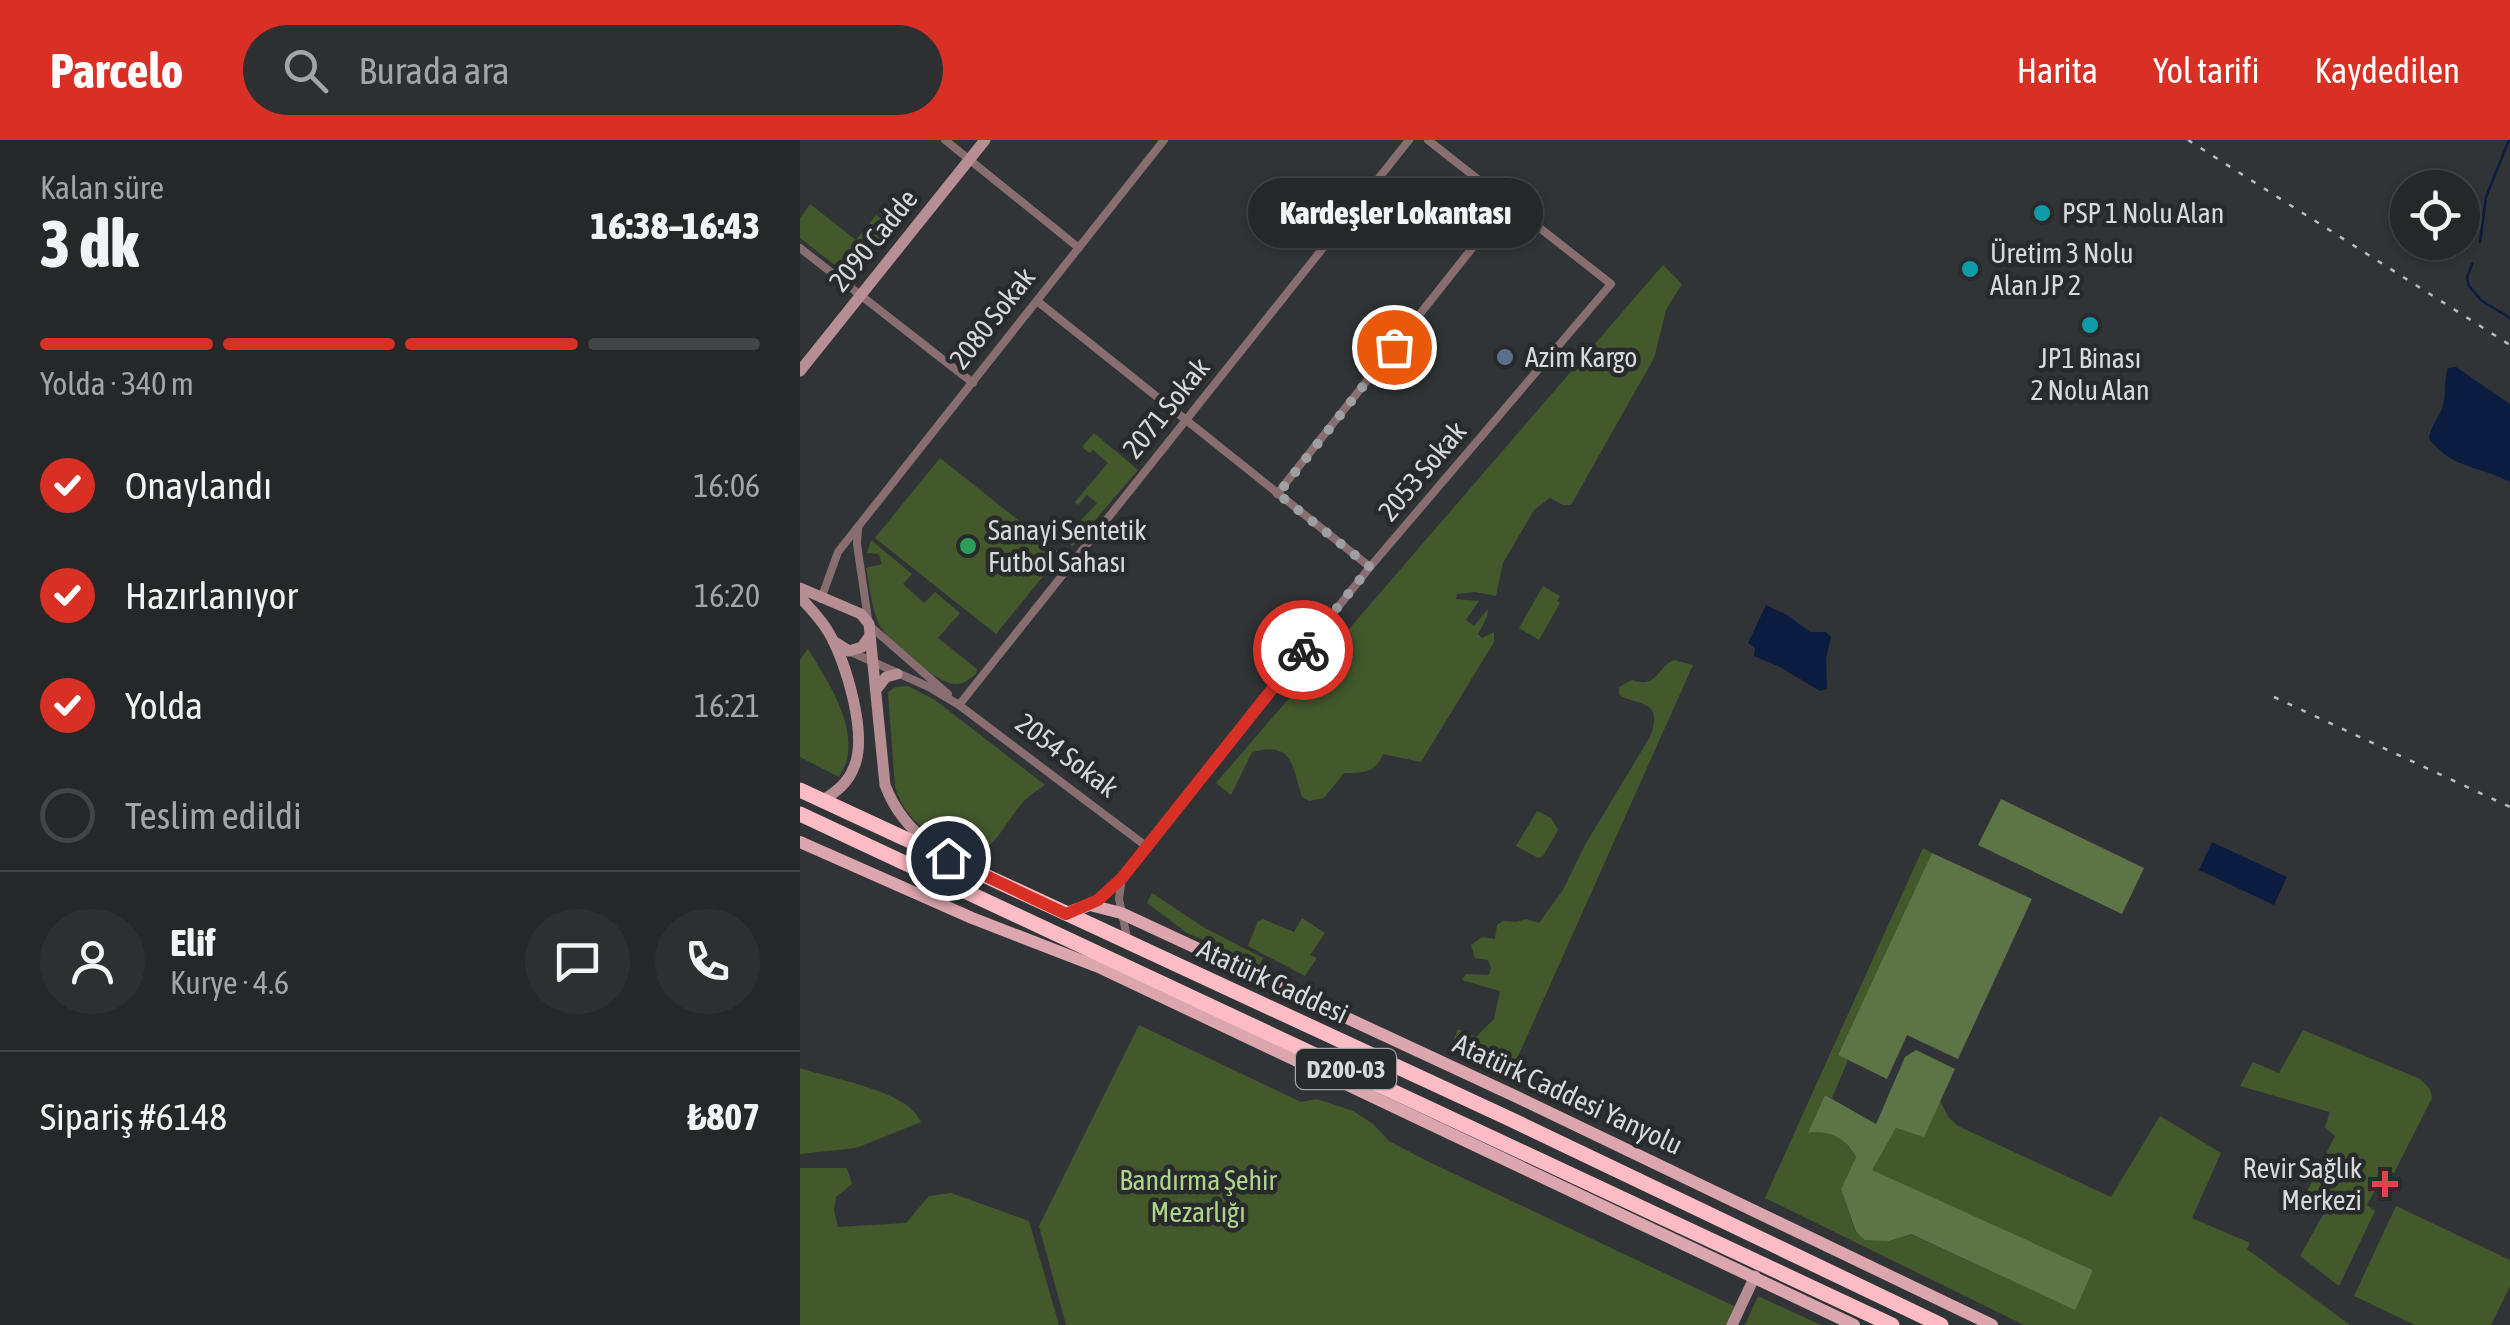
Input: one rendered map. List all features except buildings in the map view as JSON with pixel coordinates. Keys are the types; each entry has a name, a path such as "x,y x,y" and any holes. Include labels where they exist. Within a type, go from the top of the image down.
{"highway":[{"name":"Atatürk Caddesi","path":"800,790 1510,1119 1941,1325"},
{"name":"Atatürk Caddesi","path":"800,814 1892,1325"}],"main road":[{"path":"800,840 972,918 1101,968 1854,1325"},
{"path":"1066,914 1090,905"},
{"name":"Atatürk Caddesi Yanyolu","path":"1090,905 1121,913 1528,1102 1992,1325"}],"street":[{"path":"945,140 1079,248"},
{"name":"2090 Cadde","path":"800,371 985,140"},
{"name":"2080 Sokak","path":"821,598 838,552 1164,140"},
{"name":"2071 Sokak","path":"959,704 1409,140"},
{"path":"1278,494 1508,204 1428,140"},
{"name":"2053 Sokak","path":"1090,905 1122,878 1370,567 1611,284 1508,204"},
{"path":"800,248 973,382"},
{"path":"1037,301 1370,567"},
{"path":"858,527 885,785 905,822 948,858"},
{"name":"2054 Sokak","path":"800,588 855,612 869,629 959,704 1146,846"},
{"name":"2054 Sokak","path":"800,597 832,638 849,651 929,686 959,704"},
{"path":"819,618 821,598"},
{"path":"823,800 841,786 856,763 858,739 853,697 832,638 836,617 855,612"},
{"path":"849,651 862,648 869,629"},
{"path":"876,690 886,676 897,674"},
{"path":"1122,878 1121,913 1128,942"},
{"path":"1732,1325 1755,1276"}],"green space":[{"path":"810,204 856,240 876,215 894,229 875,254 864,247 853,260 863,269 854,280 800,238 800,218"},
{"path":"1663,265 1682,284 1666,310 1654,358 1571,505 1550,498 1534,510 1503,563 1496,596 1457,594 1456,599 1479,601 1466,620 1474,626 1488,609 1478,634 1482,638 1494,632 1494,642 1421,762 1383,754 1372,768 1344,773 1324,798 1309,801 1302,797 1293,766 1284,753 1266,750 1252,752 1231,795 1216,783"},
{"path":"1094,433 1138,470 1072,547 1067,535 1097,503 1087,495 1078,505 1075,502 1108,463 1093,450 1090,453 1082,447"},
{"name":"Sanayi Sentetik Futbol Sahası","path":"940,458 1061,554 996,634 875,538"},
{"path":"871,540 912,574 903,584 924,603 935,592 960,613 938,638 977,669 976,674 960,684 946,682 912,660 891,640 874,611 866,568 882,564 879,554 867,553"},
{"path":"1543,586 1560,596 1560,603 1539,640 1519,628"},
{"path":"808,649 834,694 847,728 846,761 839,777 800,757 800,660"},
{"path":"1674,660 1693,665 1511,1072 1452,1044 1458,1029 1476,1037 1494,1019 1500,991 1462,980 1466,974 1489,975 1491,968 1488,960 1475,958 1471,945 1482,937 1495,939 1497,925 1503,921 1526,919 1539,923 1563,890 1585,845 1650,737 1654,725 1652,710 1619,695 1619,687 1632,680 1652,680"},
{"path":"908,686 935,700 1045,785 1025,800 993,842 977,853 966,856 933,835 914,820 900,800 895,787 888,692"},
{"path":"2001,799 2144,868 2122,914 1978,845"},
{"path":"1537,811 1551,818 1558,830 1538,858 1516,846"},
{"path":"1923,848 1932,853 1838,1055 1848,1060 1832,1098 1825,1095 1809,1133 1824,1132 1837,1137 1856,1157 1841,1189 1856,1233 1889,1241 1910,1234 2074,1309 2093,1270 1871,1170 1896,1128 1924,1136 1940,1101 1958,1126 2111,1197 2160,1116 2221,1153 2192,1218 2250,1243 2247,1249 2350,1325 2024,1325 1765,1198"},
{"path":"1932,853 2032,899 1958,1059 1907,1035 1887,1079 1838,1055"},
{"path":"1152,893 1203,927 1263,958 1260,965 1187,933 1147,903"},
{"path":"1302,918 1325,933 1310,955 1317,958 1305,976 1248,946 1258,921 1263,919 1294,932"},
{"name":"Bandırma Şehir Mezarlığı","path":"1139,1025 1301,1102 1317,1099 1353,1111 1389,1141 1427,1161 1736,1307 1728,1325 1066,1325 1039,1226"},
{"path":"2303,1030 2420,1079 2430,1089 2432,1098 2394,1173 2386,1170 2367,1205 2375,1211 2339,1286 2300,1256 2324,1213 2303,1199 2335,1136 2325,1127 2330,1112 2240,1086 2253,1062 2279,1073"},
{"path":"1916,1050 1955,1069 1924,1137 1896,1128 1872,1170 2093,1270 2075,1310 1911,1234 1889,1241 1865,1240 1856,1232 1841,1189 1856,1157 1836,1137 1808,1133 1825,1095 1876,1124 1905,1057"},
{"path":"800,1068 885,1094 913,1111 921,1122 856,1148 800,1154"},
{"path":"800,1168 847,1168 852,1184 836,1197 838,1227 906,1223 929,1196 951,1193 1029,1221 1059,1325 800,1325"},
{"path":"2396,1206 2510,1260 2510,1286 2491,1325 2415,1325 2354,1296"},
{"path":"1758,1296 1821,1325 1745,1325"}],"water":[{"path":"2456,367 2510,404 2510,482 2456,461 2429,438 2443,403 2448,368"},
{"path":"1766,605 1810,632 1826,632 1831,637 1826,659 1827,689 1820,691 1754,656 1755,648 1748,643"},
{"path":"2212,842 2287,877 2274,905 2199,870"}],"waterway":[{"path":"2480,242 2486,197 2509,140"},
{"path":"2472,264 2467,278 2469,286 2482,301 2510,318"}],"railway":[{"path":"2188,140 2510,345"},
{"path":"2274,697 2510,807"}],"way so far":[{"path":"1303,650 1370,567 1278,494 1394,347"}],"place":[{"name":"PSP 1 Nolu Alan","path":"2042,213"},
{"name":"Üretim 3 Nolu Alan JP 2","path":"1970,269"},
{"name":"JP1 Binası 2 Nolu Alan","path":"2090,325"},
{"name":"Kardeşler Lokantası","path":"1394,347"},
{"name":"Azim Kargo","path":"1505,357"},
{"name":"Sanayi Sentetik Futbol Sahası","path":"968,546"},
{"name":"Revir Sağlık Merkezi","path":"2385,1184"}],"route":[{"path":"948,858 1066,914 1090,905 1122,878 1303,650"}]}
